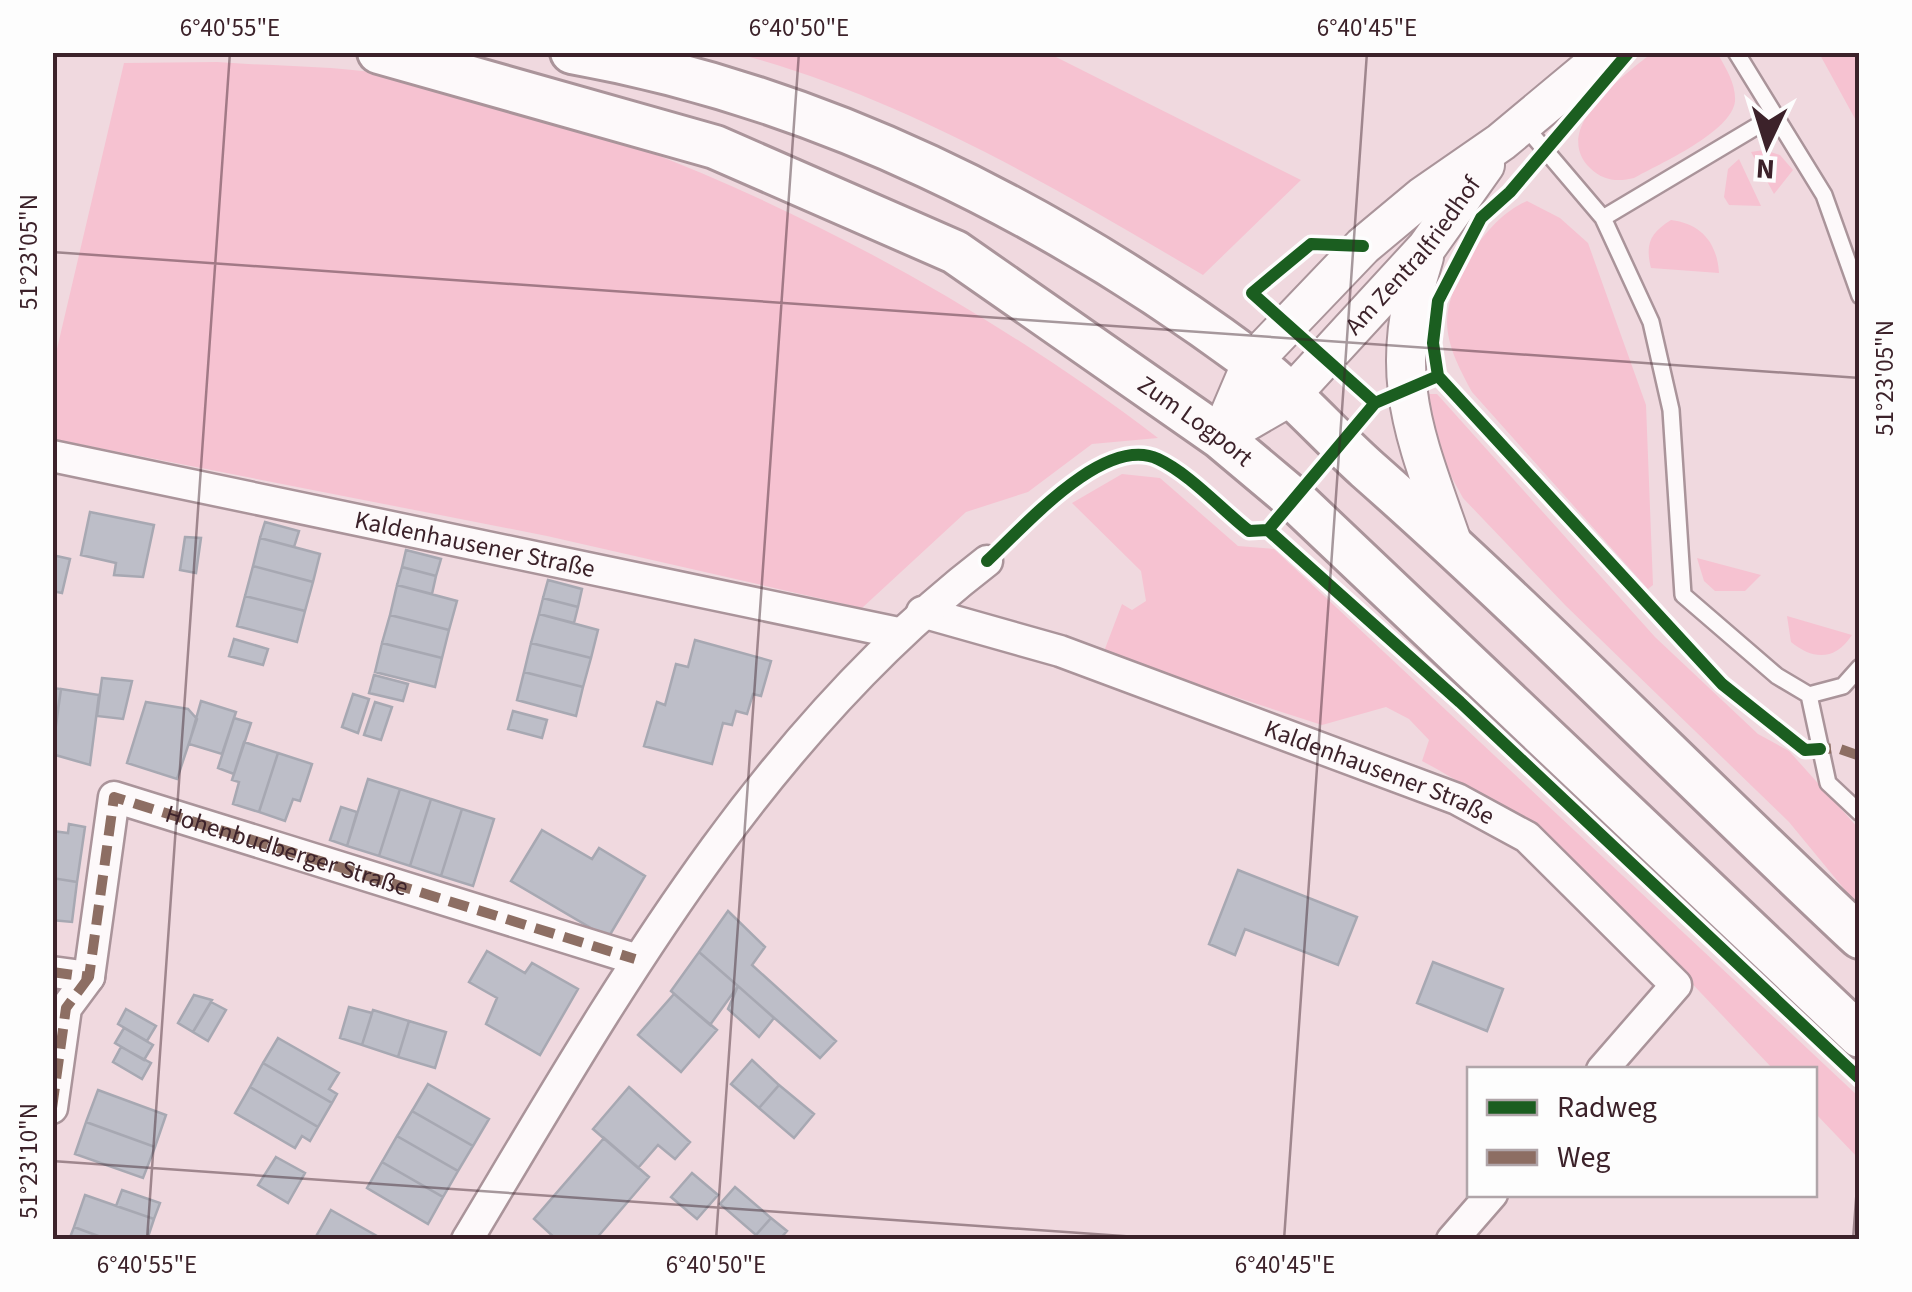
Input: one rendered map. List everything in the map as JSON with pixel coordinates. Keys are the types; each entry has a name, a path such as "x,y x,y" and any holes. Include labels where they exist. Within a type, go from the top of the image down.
{"main road":[{"name":"Zum Logport","path":"379,52 715,147 955,252 1220,437 1294,500 1860,1036"},
{"path":"572,52 783,105 911,157 1072,242 1252,362 1453,545 1860,937"}],"street":[{"name":"Am Zentralfriedhof","path":"1220,437 1252,362 1363,246 1423,196 1512,133 1609,52"},
{"name":"Am Zentralfriedhof","path":"1220,437 1290,397 1427,246 1512,133"},
{"path":"1427,246 1408,306 1405,390 1415,443 1453,545"},
{"name":"Kaldenhausener Straße","path":"52,456 898,633"},
{"path":"467,1240 635,958 798,740 898,633 987,560"},
{"name":"Kaldenhausener Straße","path":"922,612 1060,651 1457,799 1527,837 1676,985 1605,1067"},
{"name":"Hohenbudberger Straße","path":"52,1108 66,1008 89,977 114,796 635,958"},
{"path":"52,972 89,977"},
{"path":"1452,1240 1489,1197"}],"lane":[{"path":"1736,52 1824,195 1860,296"},
{"path":"1603,218 1774,116"},
{"path":"1512,133 1603,218 1651,322 1671,410 1682,595 1777,676 1809,694 1843,686 1860,667"},
{"path":"1809,694 1828,783 1860,812"}],"shaded area":[{"path":"735,53 1048,53 1301,180 1203,275 1091,209 918,119 797,72"},
{"path":"1652,53 1719,56 1734,89 1731,113 1693,146 1634,178 1605,178 1590,168 1580,153 1584,121 1609,89"},
{"path":"1819,53 1859,53 1859,126"},
{"path":"217,62 336,69 406,78 506,103 704,174 895,267 1075,378 1158,438 1092,444 1028,492 966,512 862,608 547,536 53,439 53,366 124,63"},
{"path":"1764,150 1780,155 1793,170 1774,194 1751,152"},
{"path":"1739,159 1761,206 1729,205 1724,197 1728,169"},
{"path":"1527,201 1560,218 1588,243 1646,405 1653,585 1648,589 1472,392 1450,343 1448,311 1466,262 1500,219"},
{"path":"1671,220 1706,236 1715,252 1719,273 1651,268 1651,240"},
{"path":"1423,394 1437,394 1655,637 1758,734 1789,751 1859,829 1859,907 1789,822 1566,606 1463,498 1433,443"},
{"path":"1122,474 1160,478 1238,546 1274,549 1859,1097 1859,1159 1817,1115 1817,1067 1771,1067 1609,900 1565,861 1472,790 1422,761 1429,740 1409,719 1386,707 1322,725 1103,654 1122,604 1132,610 1146,601 1141,571 1072,503"},
{"path":"1697,558 1761,575 1745,591 1715,591 1704,581"},
{"path":"1787,616 1852,635 1838,650 1815,655 1791,642"}],"building":[{"path":"90,512 154,525 143,577 114,575 116,563 81,555"},
{"path":"265,522 299,531 294,547 260,538"},
{"path":"185,537 201,538 196,573 180,570"},
{"path":"260,538 320,554 313,582 253,566"},
{"path":"406,550 441,559 436,576 402,567"},
{"path":"52,555 70,559 62,593 52,591"},
{"path":"253,566 313,582 305,611 245,596"},
{"path":"402,567 436,576 432,594 397,585"},
{"path":"548,580 582,589 578,607 543,598"},
{"path":"397,585 457,601 449,630 390,615"},
{"path":"245,596 305,611 297,642 237,626"},
{"path":"543,598 578,607 574,623 539,614"},
{"path":"539,614 598,630 591,658 531,643"},
{"path":"390,615 449,630 442,658 382,643"},
{"path":"234,639 268,649 263,665 229,656"},
{"path":"695,640 771,661 761,696 753,694 747,714 736,711 732,725 723,723 712,764 644,746 657,702 665,705 676,664 688,667"},
{"path":"382,643 442,658 435,687 375,672"},
{"path":"531,643 591,658 583,687 524,672"},
{"path":"524,672 583,687 576,716 517,700"},
{"path":"374,675 408,684 403,701 369,693"},
{"path":"102,678 132,681 123,719 97,716"},
{"path":"52,688 61,689 52,750"},
{"path":"61,689 99,695 90,765 52,754"},
{"path":"353,694 369,699 358,733 342,727"},
{"path":"201,701 236,712 222,754 189,744"},
{"path":"146,702 188,709 197,719 177,779 127,763"},
{"path":"375,702 392,707 381,740 364,735"},
{"path":"513,711 547,720 542,738 508,729"},
{"path":"234,718 251,723 234,774 218,768"},
{"path":"244,742 278,753 259,812 233,804 239,782 232,780"},
{"path":"278,753 312,764 300,801 293,799 285,821 259,812"},
{"path":"368,779 400,789 379,856 347,846"},
{"path":"400,789 431,799 410,866 379,856"},
{"path":"431,799 462,809 441,876 410,866"},
{"path":"341,807 357,812 347,846 330,840"},
{"path":"462,809 494,819 473,886 441,876"},
{"path":"69,824 85,827 77,882 52,878 52,831 68,833"},
{"path":"542,830 592,859 599,848 645,876 608,938 511,881"},
{"path":"1238,870 1357,917 1338,965 1245,929 1235,955 1209,944"},
{"path":"52,878 77,882 72,922 52,920"},
{"path":"728,911 765,947 752,965 836,1041 820,1058 699,952"},
{"path":"487,951 525,973 532,963 578,989 540,1055 486,1024 497,998 469,982"},
{"path":"699,952 738,986 710,1025 671,991"},
{"path":"1433,962 1503,989 1487,1031 1417,1003"},
{"path":"738,986 774,1018 759,1037 728,1009"},
{"path":"674,994 717,1030 681,1072 638,1035"},
{"path":"194,995 212,1000 193,1032 178,1023"},
{"path":"211,1002 226,1010 208,1041 193,1032"},
{"path":"349,1007 372,1013 362,1045 340,1038"},
{"path":"126,1009 156,1026 147,1041 118,1024"},
{"path":"373,1010 409,1021 398,1057 362,1045"},
{"path":"409,1021 446,1032 435,1068 398,1057"},
{"path":"124,1028 153,1045 144,1060 115,1043"},
{"path":"278,1038 339,1073 329,1089 337,1094 332,1103 263,1063"},
{"path":"121,1047 151,1063 142,1079 113,1062"},
{"path":"752,1060 779,1085 759,1108 731,1084"},
{"path":"263,1063 332,1103 318,1127 250,1087"},
{"path":"428,1084 489,1119 473,1146 412,1111"},
{"path":"779,1085 814,1114 794,1138 759,1108"},
{"path":"250,1087 318,1127 310,1141 302,1136 295,1148 235,1113"},
{"path":"629,1087 690,1142 675,1159 658,1145 638,1168 593,1129"},
{"path":"98,1090 166,1115 155,1147 86,1122"},
{"path":"412,1111 473,1146 458,1171 397,1136"},
{"path":"86,1122 155,1147 143,1178 75,1154"},
{"path":"397,1136 458,1171 443,1197 382,1162"},
{"path":"604,1138 649,1177 595,1240 557,1240 534,1219"},
{"path":"276,1157 305,1173 288,1203 258,1185"},
{"path":"382,1162 443,1197 428,1224 367,1188"},
{"path":"692,1173 718,1195 697,1219 671,1197"},
{"path":"735,1187 771,1218 756,1235 720,1204"},
{"path":"122,1190 160,1203 154,1219 116,1206"},
{"path":"85,1195 154,1219 147,1240 109,1240 74,1227"},
{"path":"331,1210 384,1240 314,1240"},
{"path":"771,1218 787,1231 779,1240 761,1240 756,1235"},
{"path":"74,1227 109,1240 69,1240"}],"marked path":[{"path":"1811,750 1837,748 1860,756"},
{"path":"52,972 89,977 114,797 635,959"},
{"path":"52,1108 66,1008 89,977"}],"cycle path":[{"path":"1438,376 1433,343 1438,301 1481,218 1510,192 1629,52"},
{"path":"1363,246 1311,244 1252,293 1375,403"},
{"path":"987,561 1043,507 1090,471 1137,455 1158,459 1182,473 1249,531 1268,530 1375,403 1438,376 1722,684 1805,750 1820,749"},
{"path":"1268,530 1460,702 1860,1079"}]}
